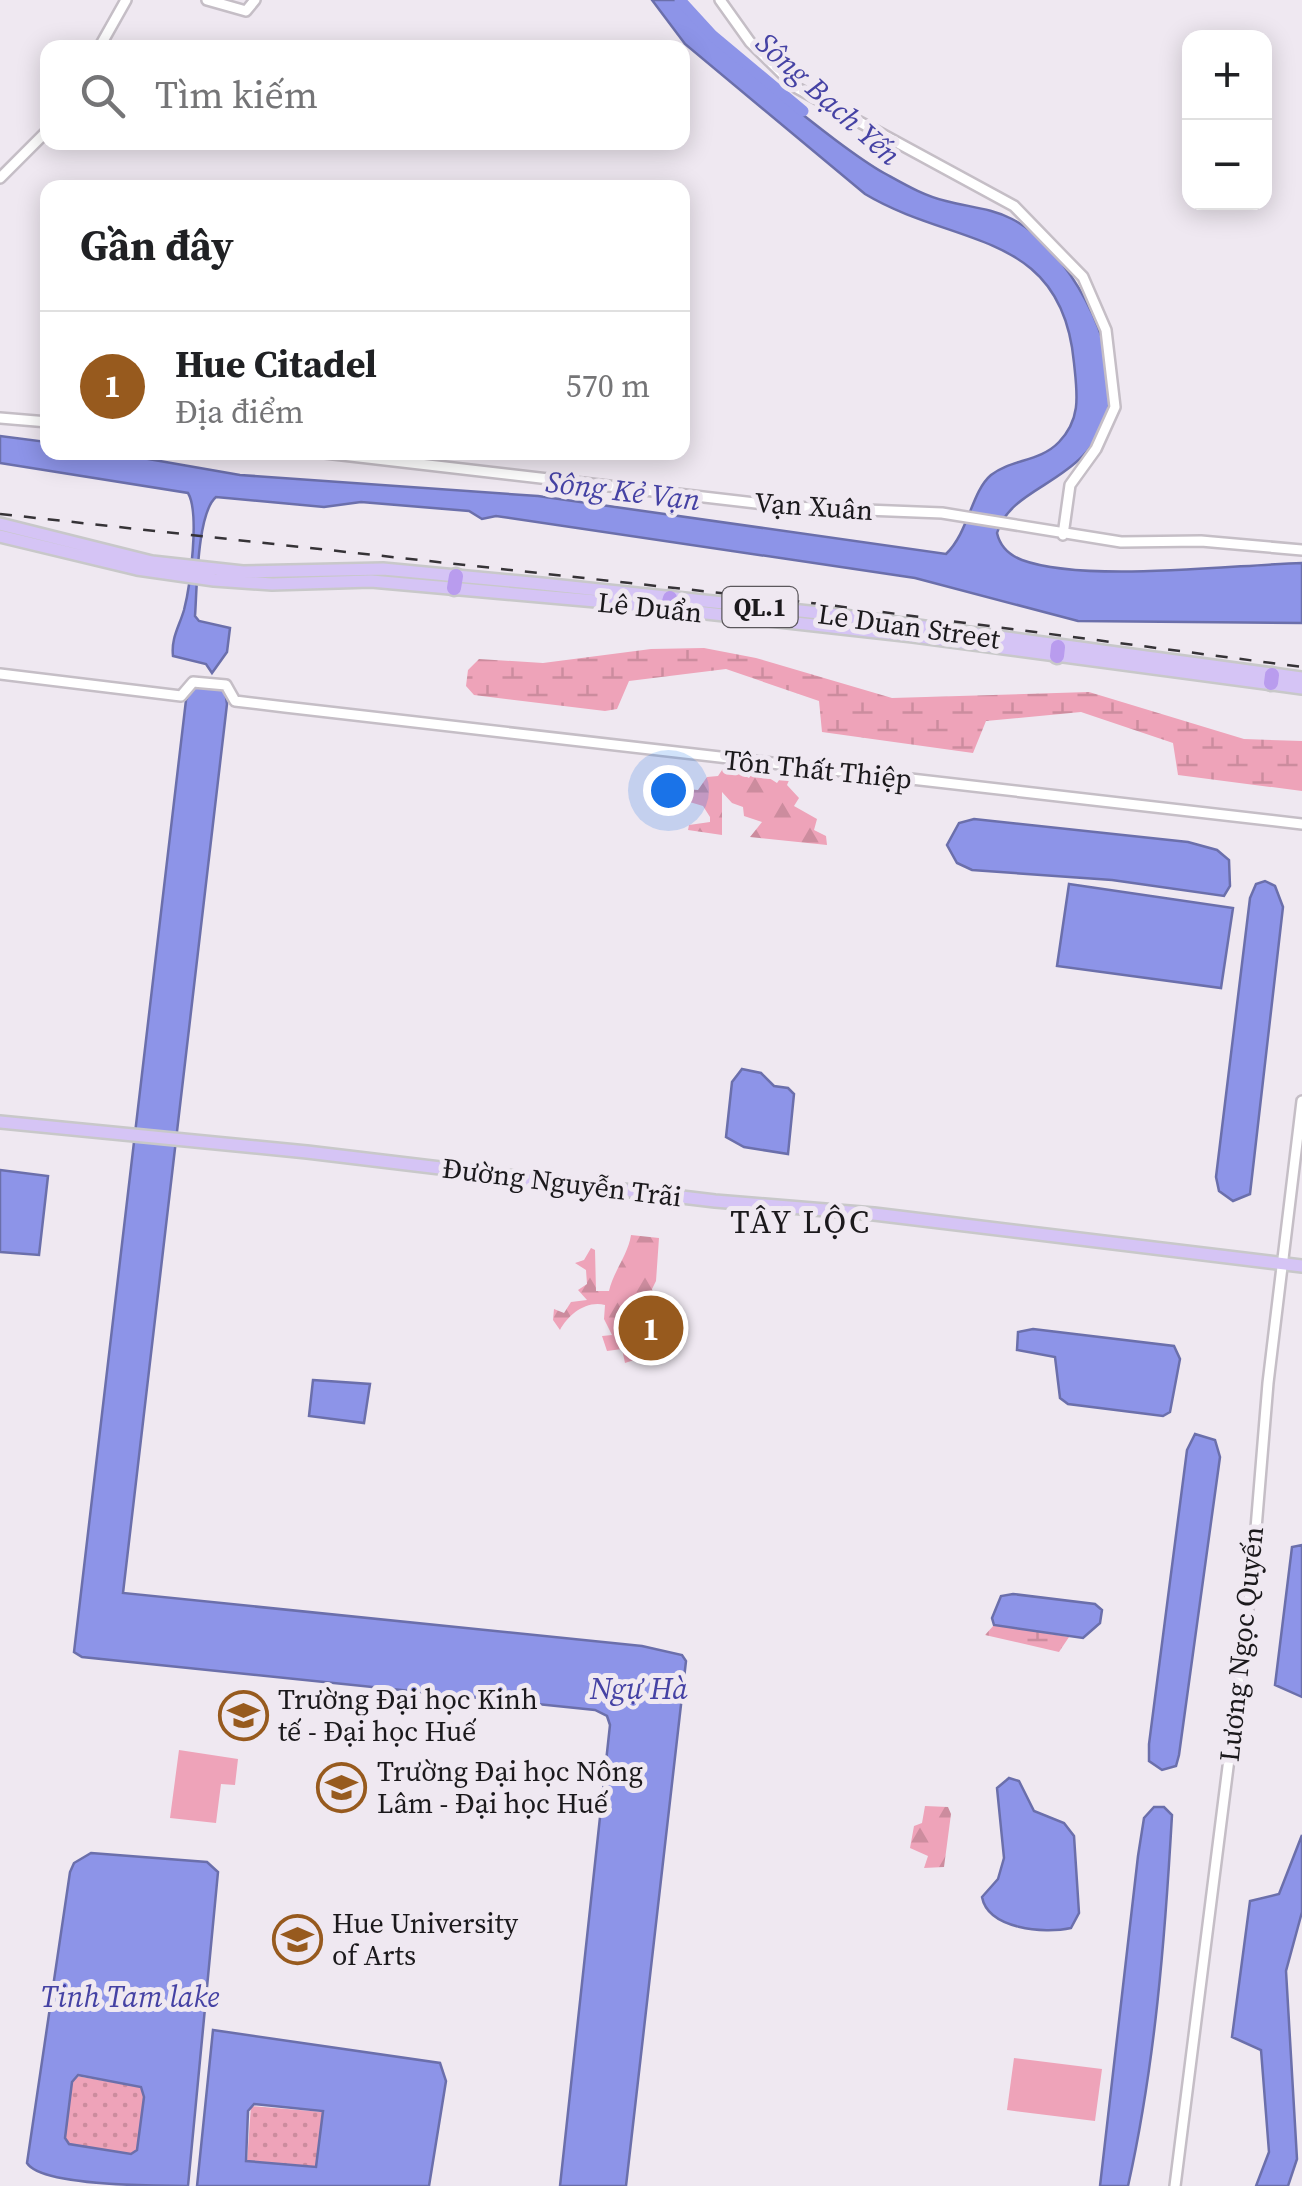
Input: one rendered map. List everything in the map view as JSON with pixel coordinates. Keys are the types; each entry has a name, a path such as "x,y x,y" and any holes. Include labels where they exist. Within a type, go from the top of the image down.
{"main road":[{"name":"Lê Duẩn","path":"1,530 184,571 215,574 383,569 455,582 668,603 1058,651 1271,679 1302,688"},
{"name":"QL.1","path":"1271,679 1302,678"},
{"name":"Đường Nguyễn Trãi","path":"0,1122 300,1151 730,1203 874,1214 1302,1266"}],"street":[{"path":"104,40 126,0"},
{"path":"207,0 246,11 255,0"},
{"path":"720,0 750,42 797,88 1003,198 1030,219 1083,277 1106,330 1114,407 1096,449 1070,485 1063,534 1121,542 1302,550"},
{"path":"0,178 40,138"},
{"path":"0,418 40,421"},
{"name":"Vạn Xuân","path":"385,460 790,507 954,515 1063,534"},
{"name":"Tôn Thất Thiệp","path":"0,674 181,696 194,682 226,685 235,701 1302,824"},
{"name":"Lương Ngọc Quyến","path":"1175,2186 1252,1576 1256,1498 1302,1102"}],"green space":[{"path":"704,648 756,658 892,698 1089,692 1244,739 1302,741 1302,791 1178,775 1173,743 1081,712 986,721 973,753 822,732 819,701 726,669 629,681 617,709 605,711 474,695 466,686 468,670 479,659 543,663 651,649"},
{"path":"724,752 729,760 739,753 749,778 757,766 773,762 766,776 777,783 782,776 790,778 787,785 799,798 794,806 817,819 814,830 826,836 827,845 750,837 762,822 744,816 743,807 732,803 722,792 722,835 688,830 689,825 710,822 710,817 703,806 683,800 684,789 698,790 707,777 718,776 726,764 719,756"},
{"path":"631,1235 659,1238 652,1289 661,1316 653,1334 641,1333 637,1324 629,1325 634,1360 625,1363 622,1349 607,1351 602,1336 612,1335 604,1319 605,1305 578,1310 560,1330 553,1320 554,1309 564,1313 571,1302 587,1300 578,1290 587,1284 586,1270 575,1263 584,1260 591,1248 595,1250 596,1291 609,1291"},
{"path":"994,1625 1069,1637 1059,1652 985,1635"},
{"path":"179,1750 238,1759 235,1785 221,1784 216,1823 170,1818"},
{"path":"925,1806 948,1807 951,1814 944,1867 924,1868 928,1856 910,1848 914,1826 922,1823"},
{"path":"1014,2058 1102,2069 1095,2121 1007,2110"},
{"path":"76,2076 141,2087 144,2097 137,2150 132,2154 69,2144 65,2138"},
{"path":"251,2106 323,2112 316,2168 247,2162"}],"water":[{"path":"652,0 681,0 745,66 863,160 930,196 1012,219 1032,232 1070,274 1086,300 1107,355 1109,406 1100,432 1087,452 1006,516 997,533 1006,550 1022,560 1049,567 1119,572 1302,563 1302,623 1078,621 915,578 496,516 482,519 469,511 361,502 324,507 216,497 202,535 195,616 199,621 230,628 227,652 212,673 206,664 173,656 193,550 192,503 188,493 0,463 0,436 40,441 40,460 154,460 240,475 538,496 946,554 960,535 984,482 1007,466 1051,449 1071,424 1076,385 1065,319 1049,288 1026,265 999,248 899,211 865,194 690,48 690,40 682,40"},
{"name":"Ngự Hà","path":"194,684 225,690 227,704 123,1593 642,1646 682,1655 686,1661 626,2186 560,2186 610,1725 607,1716 595,1710 82,1657 74,1652 186,700"},
{"path":"974,819 1188,842 1217,850 1229,860 1230,886 1224,896 1112,880 972,870 957,863 947,845 959,823"},
{"path":"1265,881 1275,886 1283,907 1250,1194 1233,1201 1219,1191 1216,1177 1250,898 1256,884"},
{"path":"1069,884 1233,908 1221,988 1057,966"},
{"path":"742,1069 761,1073 774,1086 788,1088 794,1094 788,1154 744,1147 726,1137 732,1082"},
{"path":"0,1170 48,1176 39,1255 0,1252"},
{"path":"1033,1329 1174,1346 1180,1359 1170,1412 1163,1416 1068,1404 1060,1398 1055,1357 1017,1350 1018,1332"},
{"path":"313,1380 370,1384 364,1423 309,1416"},
{"path":"1195,1434 1215,1440 1220,1457 1179,1755 1176,1766 1162,1770 1149,1761 1149,1744 1187,1450"},
{"path":"1302,1545 1302,1697 1275,1685 1292,1547"},
{"path":"1013,1594 1095,1604 1102,1610 1100,1623 1083,1638 994,1625 992,1618 1001,1596"},
{"path":"1009,1778 1019,1781 1034,1811 1064,1823 1074,1836 1079,1913 1071,1928 1019,1927 986,1908 982,1897 998,1879 1004,1858 997,1788"},
{"path":"1154,1807 1164,1807 1172,1815 1152,2048 1128,2186 1100,2186 1138,1856 1144,1818"},
{"path":"1302,1835 1302,1912 1286,1971 1297,2159 1288,2186 1256,2186 1269,2152 1261,2050 1232,2037 1250,1901 1279,1894"},
{"name":"Tinh Tam lake","path":"91,1853 207,1862 218,1872 188,2186 76,2180 37,2171 27,2163 74,1863","holes":["78,2075 141,2087 144,2097 137,2150 131,2154 69,2144 65,2138 72,2082"]},
{"path":"213,2030 440,2063 446,2081 429,2186 197,2186","holes":["254,2104 323,2111 316,2167 246,2161 248,2111"]}],"waterway":[{"name":"Sông Bạch Yến","path":"680,0 712,35 803,111"}],"railway":[{"path":"0,514 821,604 1302,667"}],"place":[{"name":"Hue Citadel","path":"651,1328"},
{"name":"Trường Đại học Kinh tế - Đại học Huế","path":"243,1715"},
{"name":"Trường Đại học Nông Lâm - Đại học Huế","path":"342,1787"},
{"name":"Hue University of Arts","path":"297,1939"}],"district":[{"name":"TÂY LỘC","path":"801,1222"}],"water label":[{"name":"Sông Kẻ Vạn","path":"623,491"}]}
